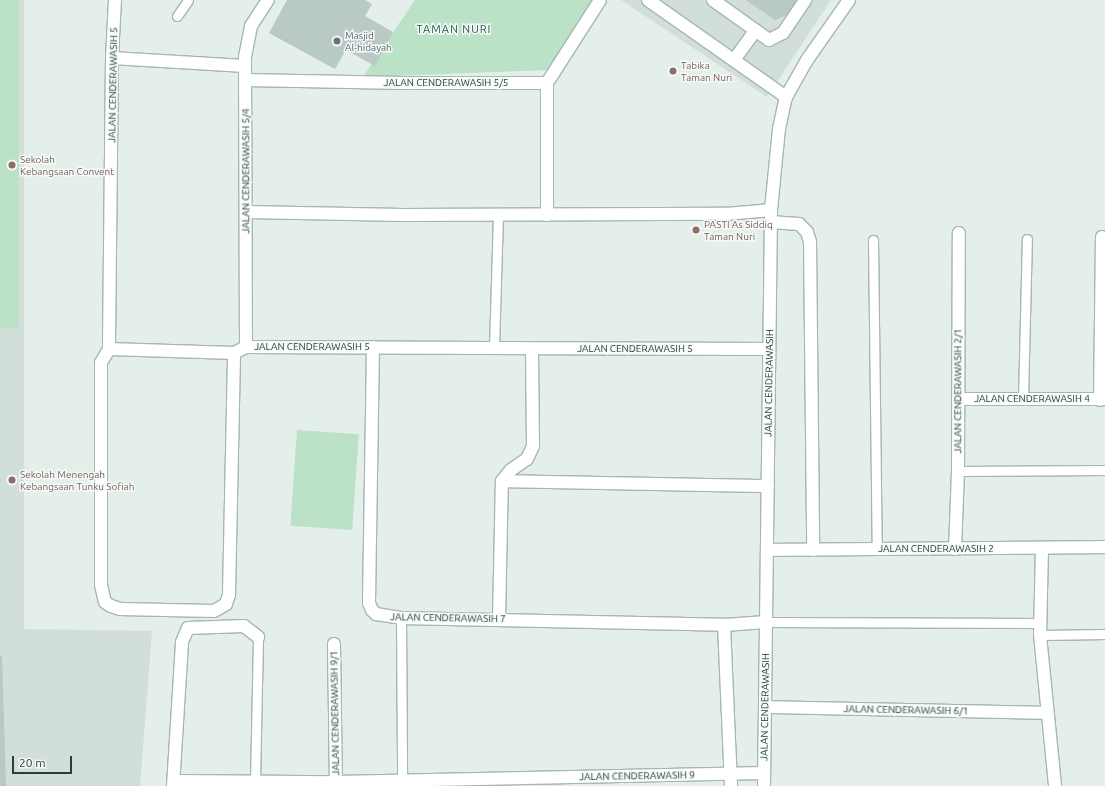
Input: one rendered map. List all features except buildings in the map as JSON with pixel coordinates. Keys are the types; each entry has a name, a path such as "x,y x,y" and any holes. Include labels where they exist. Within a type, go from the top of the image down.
{"street":[{"name":"JALAN CENDERAWASIH 5","path":"115,0 112,58 109,349 234,353 246,347 769,349"},
{"name":"JALAN CENDERAWASIH 5/4","path":"246,347 245,66 248,34 268,0"},
{"path":"547,215 547,83 600,0"},
{"path":"648,0 786,97"},
{"path":"713,0 769,40 783,34 805,0"},
{"name":"JALAN CENDERAWASIH","path":"764,786 771,216 779,129 786,97 807,60 848,0"},
{"path":"734,60 755,31"},
{"path":"112,58 245,66"},
{"name":"JALAN CENDERAWASIH 5/5","path":"246,80 404,83 547,83"},
{"path":"246,212 403,215 726,214 771,216 799,224 807,232 810,242 813,550"},
{"name":"JALAN CENDERAWASIH 2/1","path":"955,549 958,471 959,233"},
{"path":"1102,237 1103,400"},
{"name":"JALAN CENDERAWASIH 7","path":"373,347 369,603 372,610 376,614 401,618 724,625 766,622"},
{"path":"109,349 101,362 101,585 105,602 120,609 214,611 226,604 229,595 234,353"},
{"path":"498,619 502,481 510,470 527,459 533,446 532,349"},
{"name":"JALAN CENDERAWASIH 4","path":"958,399 1103,400"},
{"path":"502,481 768,486"},
{"name":"JALAN CENDERAWASIH 2","path":"767,550 1105,547"},
{"path":"1042,548 1040,629 1046,713 1054,786"},
{"path":"724,625 730,780"},
{"path":"174,783 182,642 188,628 201,626 244,626 258,637"},
{"name":"JALAN CENDERAWASIH 9/1","path":"334,644 336,782"},
{"name":"JALAN CENDERAWASIH 6/1","path":"765,707 1046,713"},
{"name":"JALAN CENDERAWASIH 9","path":"174,783 402,780 730,780 764,773"}],"lane":[{"path":"177,16 188,0"},
{"path":"494,349 498,214"},
{"path":"1023,399 1027,239"},
{"path":"874,240 877,549"},
{"path":"958,471 1105,470"},
{"path":"401,618 402,780"},
{"path":"766,622 1040,629 1105,634"},
{"path":"255,781 258,637"}],"shaded area":[{"name":"Sekolah Menengah Kebangsaan Tunku Sofiah","path":"0,0 24,0 24,629 152,631 140,786 0,786"},
{"path":"621,0 831,0 767,97"}],"green space":[{"name":"Sekolah Kebangsaan Convent","path":"0,0 19,0 19,328 0,328"},
{"path":"415,0 595,0 548,70 363,77"},
{"path":"297,430 359,434 352,530 290,526"}],"place":[{"name":"Masjid Al-hidayah","path":"337,41"},
{"name":"Tabika Taman Nuri","path":"673,71"},
{"name":"Sekolah Kebangsaan Convent","path":"12,165"},
{"name":"PASTI As Siddiq Taman Nuri","path":"696,230"},
{"name":"Sekolah Menengah Kebangsaan Tunku Sofiah","path":"12,480"}],"district":[{"name":"TAMAN NURI","path":"454,29"}]}
